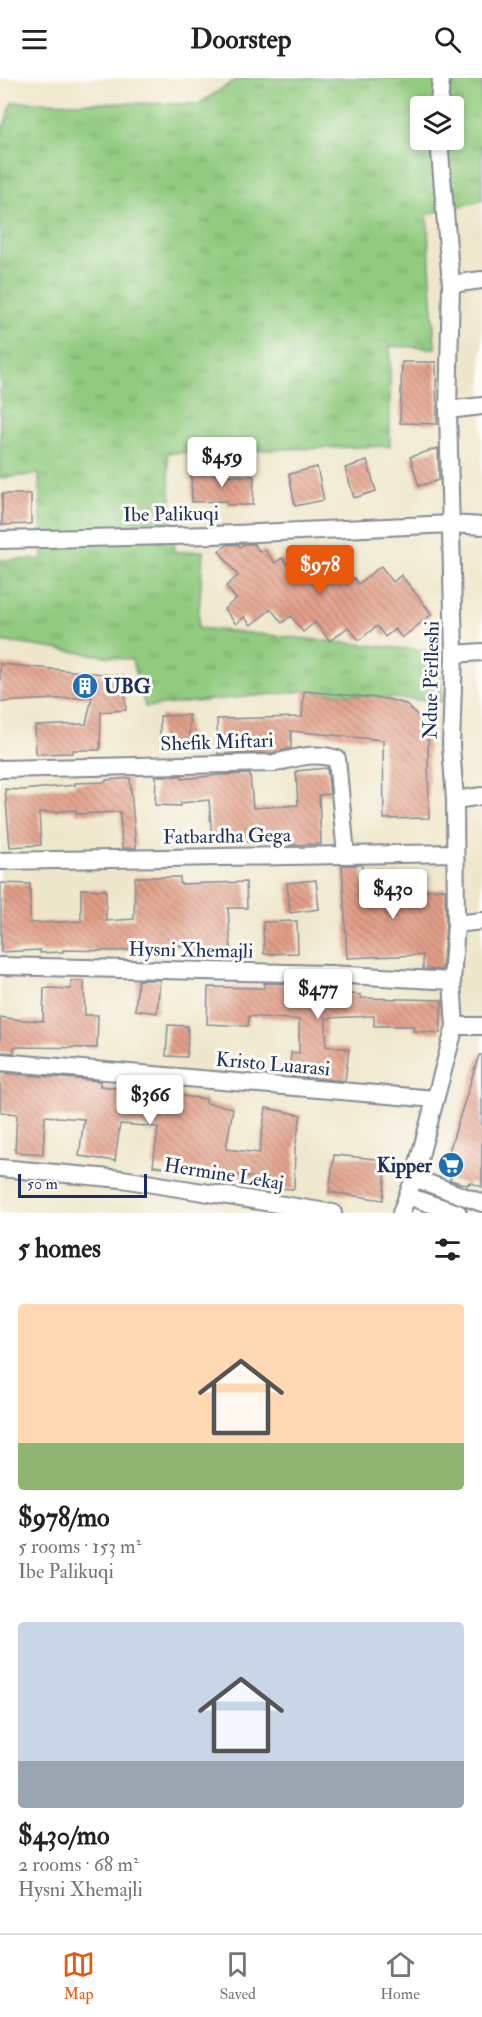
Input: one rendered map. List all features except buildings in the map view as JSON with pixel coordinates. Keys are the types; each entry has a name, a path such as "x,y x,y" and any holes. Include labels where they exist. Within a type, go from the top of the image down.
{"street":[{"path":"440,96 441,78"},
{"name":"Ndue Përlleshi","path":"401,1213 414,1178 455,1026 452,981 456,924 452,746 454,654 448,410 451,284 440,150"},
{"path":"451,284 482,280"},
{"path":"448,410 482,406"},
{"name":"Ibe Palikuqi","path":"0,540 451,524 482,526"},
{"path":"454,654 482,652"},
{"name":"Shefik Miftari","path":"0,770 275,763 310,754 325,755 337,759 346,855"},
{"path":"455,800 482,796"},
{"name":"Fatbardha Gega","path":"0,861 454,853"},
{"path":"456,924 482,921"},
{"name":"Hysni Xhemajli","path":"0,966 330,974 452,981"},
{"path":"455,1026 482,1026"},
{"name":"Kristo Luarasi","path":"0,1062 435,1099"},
{"name":"Hermine Lekaj","path":"0,1168 122,1179 333,1213"},
{"path":"414,1178 482,1203"},
{"path":"407,1196 458,1213"}],"green space":[{"path":"239,78 482,78 482,201 427,214 435,348 390,346 390,446 167,453 175,552 203,551 198,628 437,652 444,702 304,691 145,707 132,660 0,641 0,560 43,559 39,474 0,478 0,138 12,102 198,104"}],"place":[{"name":"UBG","path":"85,686"},
{"name":"Kipper","path":"451,1165"}]}
